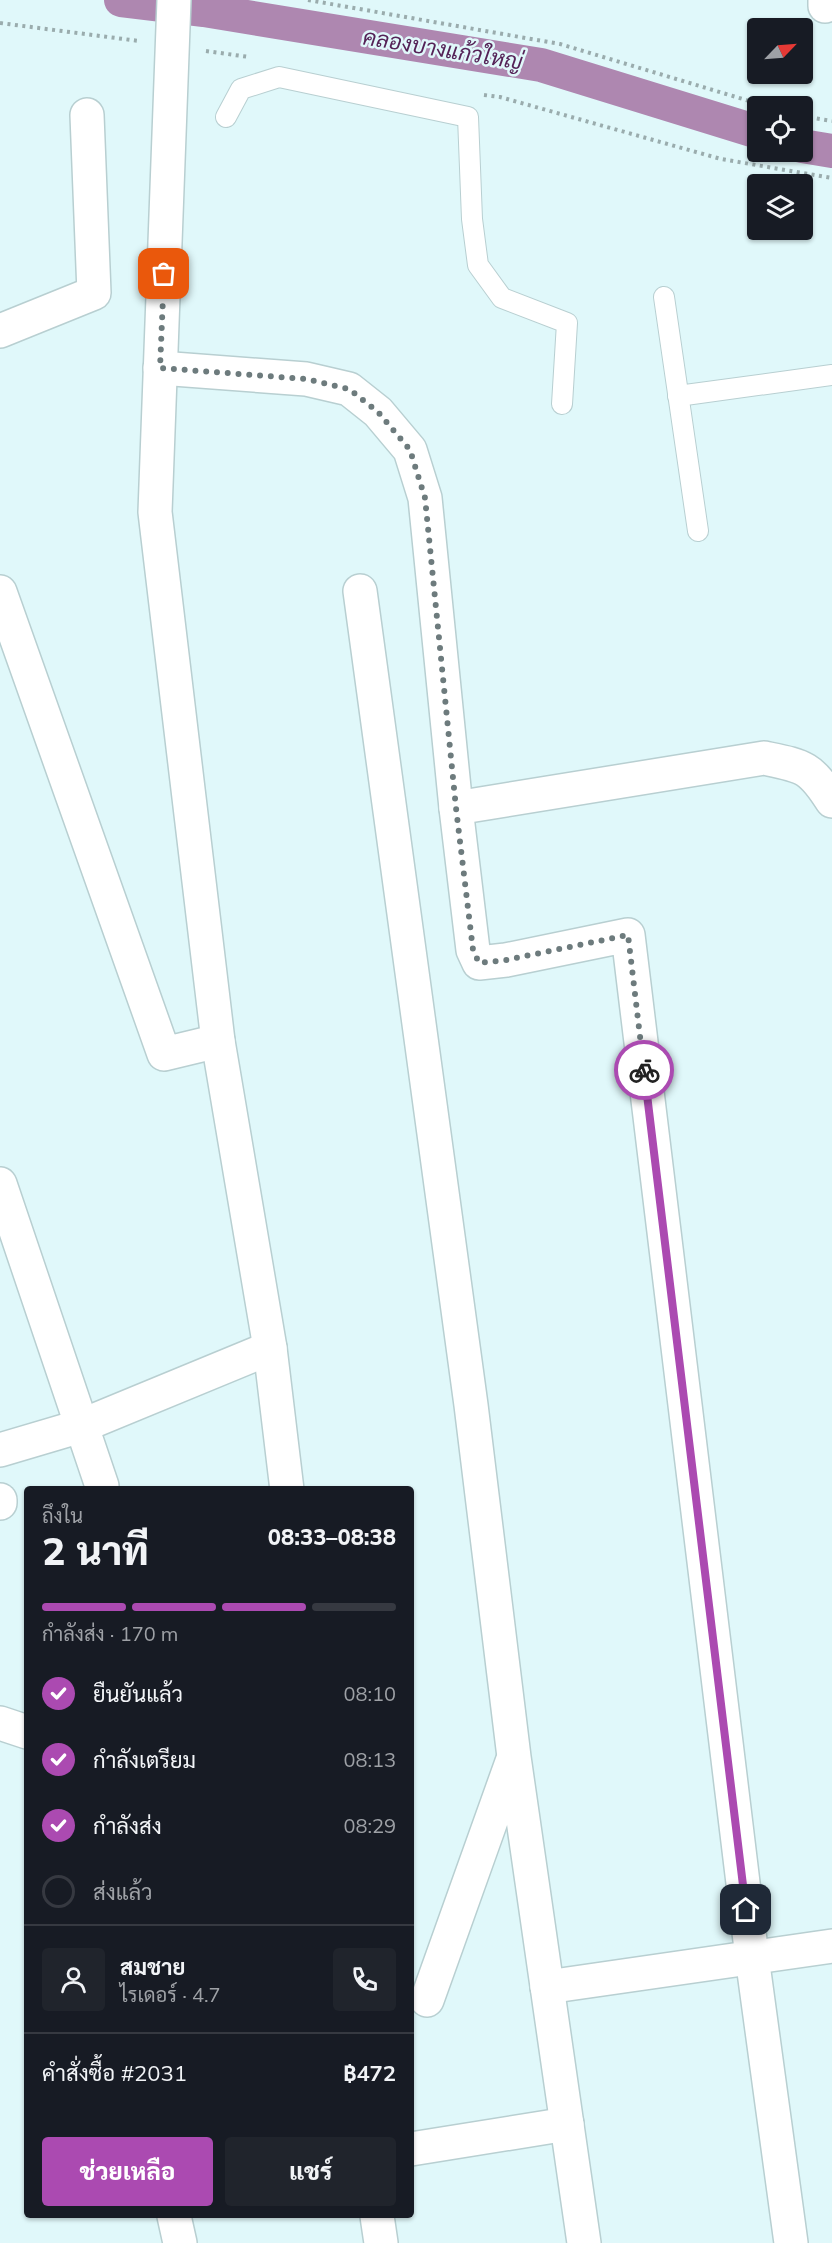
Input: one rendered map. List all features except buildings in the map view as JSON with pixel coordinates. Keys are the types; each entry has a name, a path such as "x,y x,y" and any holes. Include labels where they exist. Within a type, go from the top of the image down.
{"street":[{"path":"174,0 155,512 218,1041 270,1348 287,1486"},
{"path":"0,331 94,293 87,116"},
{"path":"160,368 306,379 349,389 378,412 410,450 425,498 456,808 473,950 479,963 506,960 628,935 752,1957 791,2243"},
{"path":"360,591 471,1405 514,1757 584,2243"},
{"path":"0,592 164,1054 218,1041"},
{"path":"456,808 764,758 800,765 819,781 832,801"},
{"path":"0,1184 102,1486"},
{"path":"0,1450 81,1426 270,1348"},
{"path":"0,1722 24,1731"},
{"path":"426,2000 514,1757"},
{"path":"547,1987 832,1946"},
{"path":"414,2149 567,2124"},
{"path":"174,2218 180,2243"},
{"path":"377,2218 381,2243"}],"lane":[{"path":"226,117 241,89 279,77 468,117 472,219 478,265 501,298 567,322 562,404"},
{"path":"664,297 698,531"},
{"path":"678,396 832,375"}],"path":[{"path":"308,0 560,44 747,100"},
{"path":"813,118 832,121"}],"waterway":[{"name":"คลองบางแก้วใหญ่","path":"121,0 204,10 541,65 747,129"},
{"name":"คลองบางแก้วใหญ่","path":"813,148 832,151"}],"way so far":[{"path":"164,274 160,368 306,379 349,389 378,412 410,450 425,498 456,808 473,950 479,963 506,960 628,935 644,1070"}],"route":[{"path":"644,1070 746,1910"}]}
